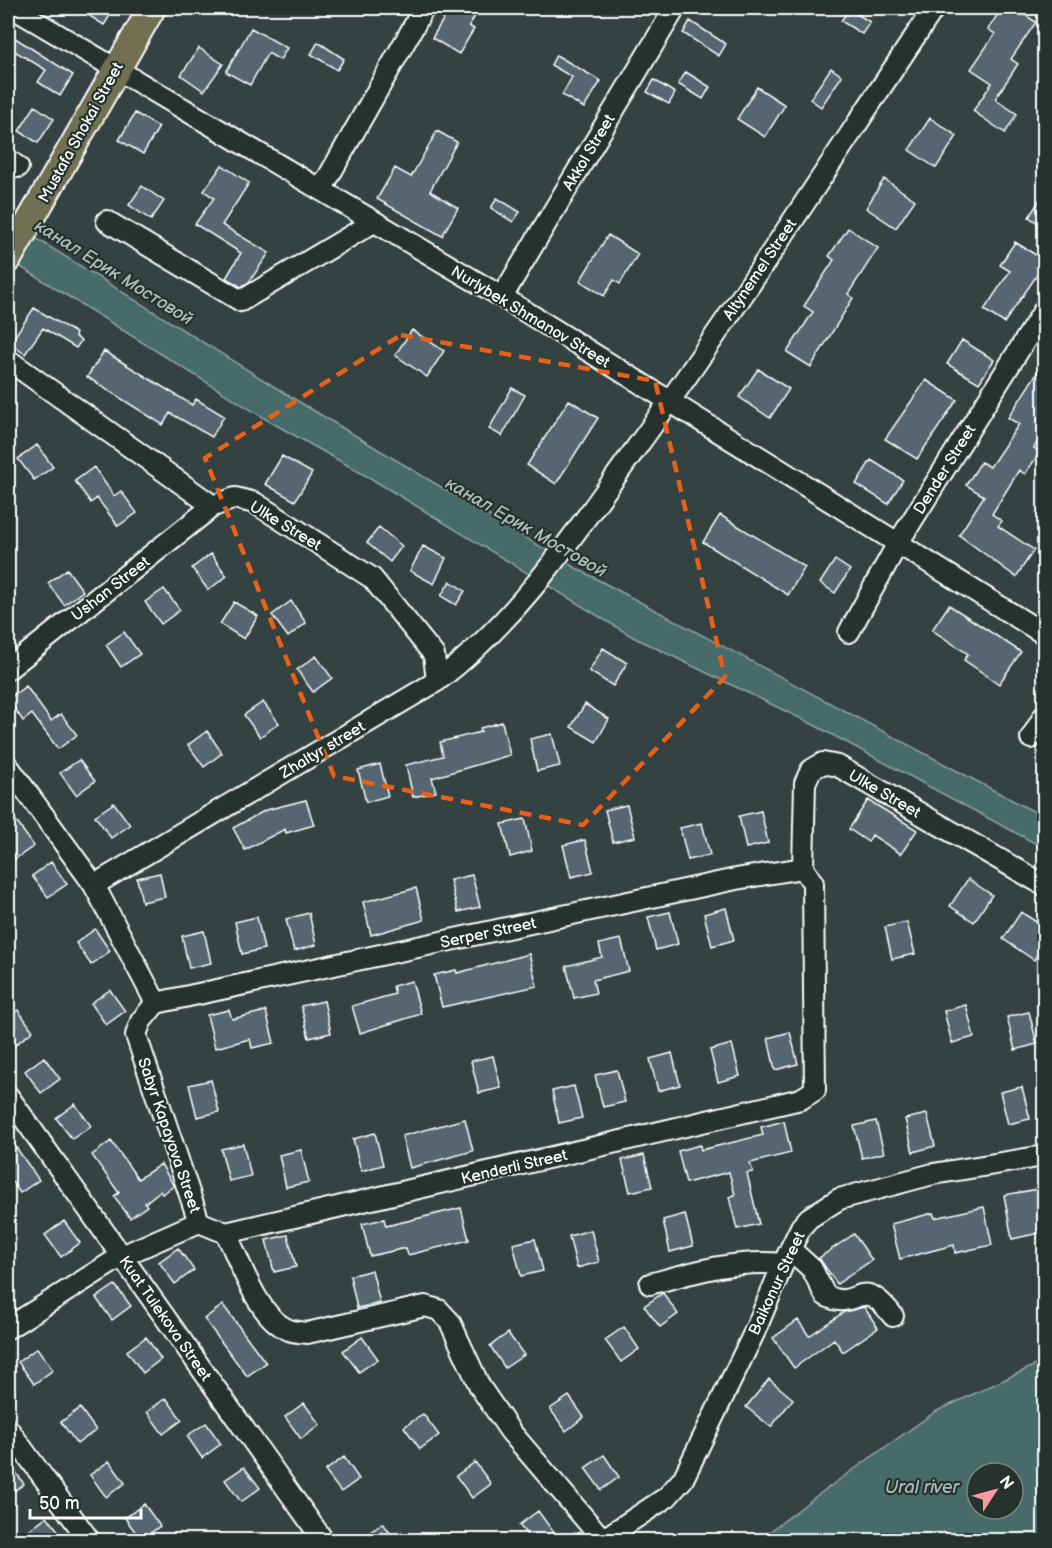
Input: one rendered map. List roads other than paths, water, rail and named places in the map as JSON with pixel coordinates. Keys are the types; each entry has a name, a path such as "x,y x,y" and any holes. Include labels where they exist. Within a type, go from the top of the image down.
{"main road":[{"name":"Mustafa Shokai Street","path":"8,258 152,8"}],"street":[{"name":"Nurlybek Shmanov Street","path":"13,8 502,297 1044,634"},
{"path":"321,190 424,8"},
{"name":"Akkol Street","path":"502,297 675,8"},
{"name":"Altynemel Street","path":"532,590 670,401 934,8"},
{"path":"107,221 241,300 374,222"},
{"name":"Dender Street","path":"849,632 898,543 1044,310"},
{"path":"8,360 213,506"},
{"name":"Ulke Street","path":"213,506 235,498 255,503 372,578 434,655 437,681"},
{"name":"Ushan Street","path":"8,669 213,506"},
{"name":"Zhaltyr street","path":"94,885 437,681 466,659 532,590"},
{"path":"1031,738 1044,716"},
{"name":"Ulke Street","path":"808,876 805,783 811,770 823,763 838,766 1044,885"},
{"path":"8,766 94,885 156,1003"},
{"name":"Serper Street","path":"156,1003 724,881 808,876"},
{"name":"Kenderli Street","path":"226,1233 801,1099 815,1089 808,876"},
{"name":"Sabyr Kapayova Street","path":"156,1003 141,1021 136,1035 199,1222 226,1233"},
{"name":"Kuat Tulekova Street","path":"8,1095 323,1540"},
{"name":"Baikonur Street","path":"602,1540 667,1497 683,1479 755,1331 787,1257 809,1218 838,1199 933,1174 1044,1156"},
{"path":"8,1328 122,1256 199,1222"},
{"path":"226,1233 263,1309 275,1322 289,1330 307,1333 425,1306 440,1310 450,1322 480,1388 510,1431 602,1540"},
{"path":"650,1284 732,1264 787,1257 812,1269 825,1295 844,1300 869,1294 879,1298 893,1316"},
{"path":"8,1429 89,1540"}],"water":[{"name":"канал Ерик Мостовой","path":"8,221 286,394 576,568 1044,817 1044,848 814,725 633,637 370,478 269,421 8,259"},
{"name":"Ural river","path":"1044,1361 1044,1540 759,1540 815,1497 935,1412"}]}
